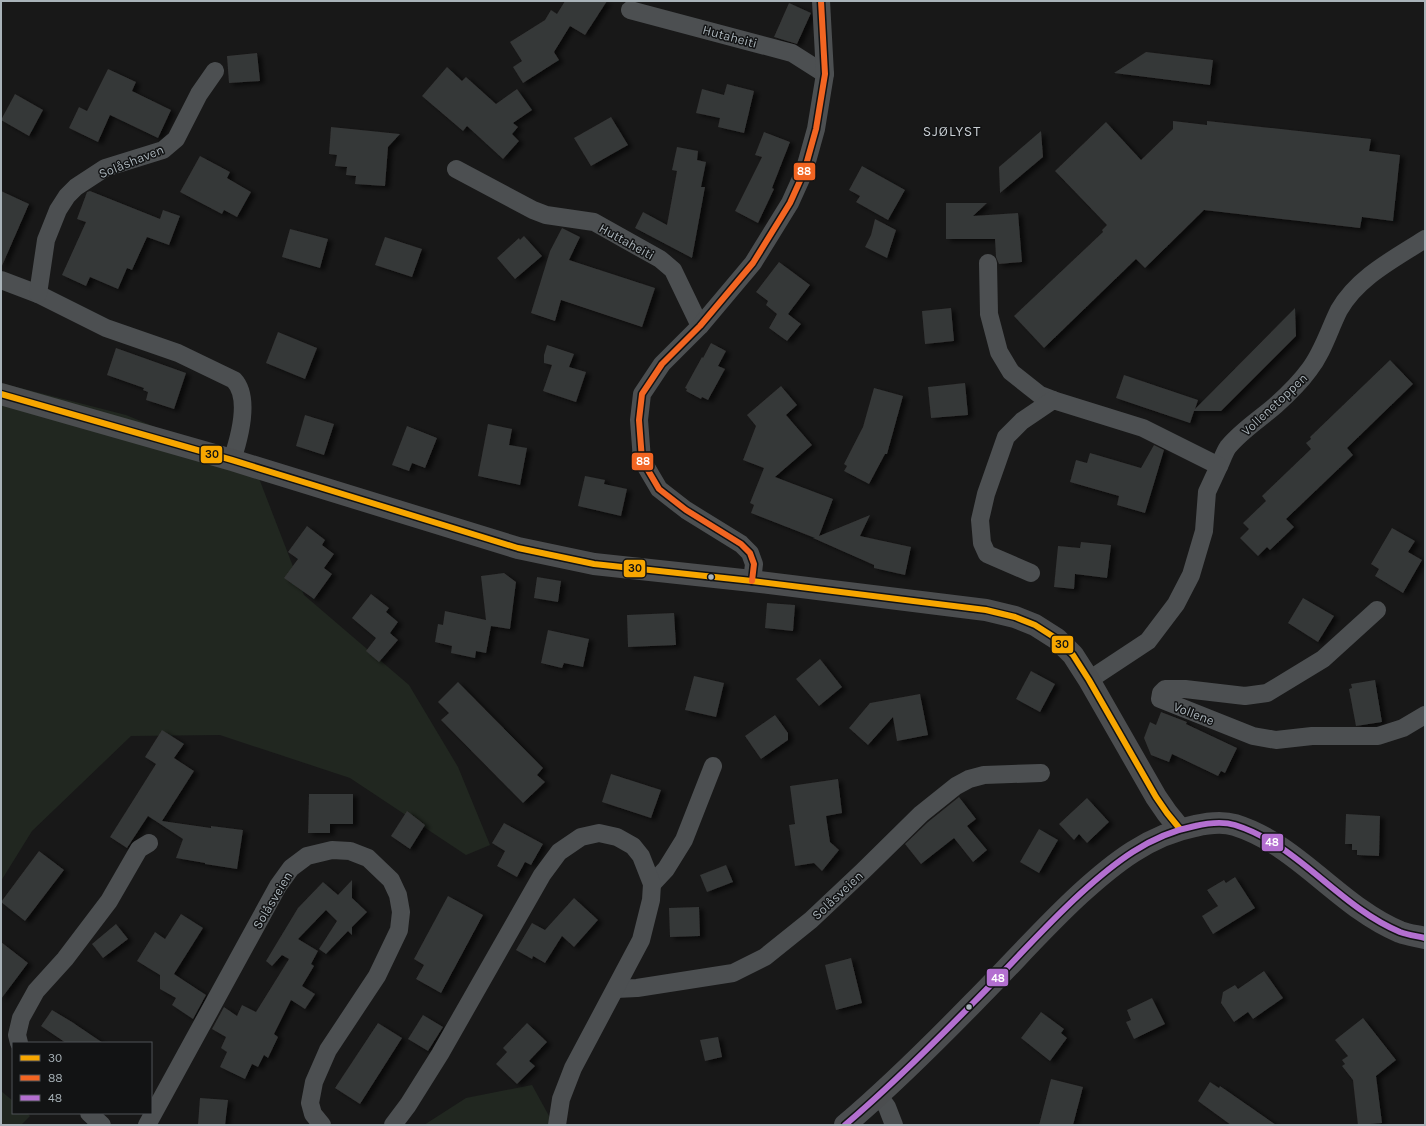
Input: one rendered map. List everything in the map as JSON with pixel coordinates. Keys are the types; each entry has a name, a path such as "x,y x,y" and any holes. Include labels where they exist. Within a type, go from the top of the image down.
{"main road":[{"path":"1,394 232,460 518,548 594,564 752,581 986,610 1015,617 1035,625 1057,639 1072,655 1089,680 1156,796 1180,829"},
{"path":"845,1125 879,1096 972,1004 1062,910 1105,872 1130,853 1152,840 1180,829 1212,823 1233,824 1261,835 1289,852 1342,896 1375,919 1401,933 1425,938"}],"street":[{"path":"752,581 754,564 750,553 741,544 686,510 659,489 642,460 639,420 642,394 662,364 700,326 753,263 790,204 804,172 816,129 825,74 821,1"},
{"name":"Hutaheiti","path":"630,10 792,53 825,74"},
{"name":"Solåshaven","path":"38,294 46,240 58,210 67,196 76,187 105,168 163,150 176,138 199,94 215,71"},
{"name":"Huttaheiti","path":"456,169 533,210 546,215 594,222 660,259 672,270 700,326"},
{"name":"Vollenetoppen","path":"1089,680 1148,641 1176,604 1191,575 1204,531 1207,492 1228,448 1250,425 1276,405 1309,370 1321,350 1340,310 1348,297 1363,281 1379,268 1425,240"},
{"path":"988,262 989,314 999,352 1011,372 1040,395 1143,428 1219,466"},
{"path":"1,280 38,294 106,328 178,353 234,380 239,386 243,406 237,445 232,460"},
{"path":"1030,573 987,554 982,543 980,520 986,494 1006,437 1022,420 1053,400"},
{"name":"Vollene","path":"1377,610 1323,659 1267,693 1245,696 1185,689 1165,689 1161,694 1160,699 1253,736 1276,740 1312,736 1378,736 1403,728 1425,715"},
{"path":"652,884 666,869 684,840 713,766"},
{"name":"Solåsveien","path":"616,988 638,988 733,973 765,957 811,920 863,872 921,814 956,786 969,779 984,775 1041,773"},
{"path":"393,1125 408,1105 440,1054 542,875 559,852 581,837 599,833 617,837 632,846 641,856 652,884 651,900 641,940 573,1068 561,1099 557,1125"},
{"path":"19,1042 17,1035 21,1018 36,991 65,959 108,901 139,849 149,843"},
{"name":"Solåsveien","path":"147,1125 278,886 291,868 307,856 332,850 350,851 368,858 391,880 398,895 401,912 399,930 377,976 328,1050 314,1082 310,1102 313,1114 322,1125"},
{"path":"879,1096 887,1107 894,1125"},
{"path":"89,1114 102,1125"}],"shaded area":[{"path":"1,383 126,415 255,468 304,595 409,685 458,767 490,845 466,855 350,778 220,735 131,736 32,831 1,881"},
{"path":"532,1085 554,1125 424,1125 466,1098"},
{"path":"1,1091 12,1100 12,1114 28,1114 30,1116 21,1125 1,1125"}],"building":[{"path":"565,1 607,1 585,35 570,26 554,52 559,60 523,83 513,67 522,61 510,42 545,20 551,10 557,14"},
{"path":"789,3 811,13 797,44 774,37"},
{"path":"1146,52 1213,60 1210,85 1114,73"},
{"path":"257,53 260,81 229,83 227,56"},
{"path":"447,67 462,81 466,77 496,104 517,89 532,110 513,123 518,127 512,134 519,141 503,159 467,126 463,131 422,96"},
{"path":"108,69 136,82 132,91 171,110 158,138 110,115 98,142 69,128 79,107 87,111"},
{"path":"727,84 754,91 744,133 718,127 720,118 696,113 702,89 724,95"},
{"path":"15,94 43,110 29,136 1,120"},
{"path":"611,117 628,145 591,166 574,138"},
{"path":"1173,121 1207,125 1207,121 1371,139 1369,151 1400,155 1393,221 1362,217 1360,228 1204,210 1145,268 1136,259 1044,348 1014,316 1103,232 1102,230 1107,225 1055,171 1106,122 1141,160 1173,129"},
{"path":"331,127 400,134 388,147 385,186 355,184 356,176 346,175 347,167 335,166 337,155 329,154"},
{"path":"1041,131 1043,157 1000,193 999,167"},
{"path":"764,132 790,142 772,188 774,189 758,223 735,211 762,157 755,155"},
{"path":"677,147 698,151 697,160 706,162 701,187 705,187 692,258 635,228 643,212 667,225 677,171 672,170"},
{"path":"200,156 230,172 227,178 251,192 237,217 224,210 222,214 180,192"},
{"path":"862,166 905,190 888,220 856,202 860,196 849,190"},
{"path":"1,191 29,204 1,268"},
{"path":"90,191 160,219 163,210 180,216 169,245 147,237 132,270 127,268 118,289 90,277 86,286 62,275 86,222 77,219 87,192"},
{"path":"946,203 987,203 973,216 1018,213 1022,262 999,264 996,257 995,239 946,239"},
{"path":"875,219 896,230 887,258 865,247 871,235"},
{"path":"562,228 580,237 569,260 655,288 642,327 561,300 555,321 531,313 550,251"},
{"path":"290,229 328,239 320,268 282,257"},
{"path":"524,236 542,256 515,279 497,258 519,238 520,240"},
{"path":"385,237 422,249 412,277 375,265"},
{"path":"779,262 810,285 788,314 801,324 787,341 769,328 777,314 766,305 768,301 756,292"},
{"path":"951,308 954,341 925,344 922,311"},
{"path":"1295,308 1296,336 1221,411 1194,411 1190,423 1116,398 1124,375 1198,400 1195,409"},
{"path":"278,332 317,348 305,379 266,363"},
{"path":"711,343 726,351 718,366 725,369 708,400 702,397 701,399 686,391 687,389 685,388"},
{"path":"547,345 574,354 569,367 586,372 576,402 543,391 552,365 544,363 544,355"},
{"path":"116,348 186,373 174,409 146,400 148,392 143,390 144,388 107,375"},
{"path":"1390,360 1413,384 1347,448 1353,455 1286,519 1294,527 1270,550 1267,547 1258,556 1240,538 1249,529 1243,523 1266,501 1262,496 1311,449 1306,443 1311,439 1310,437"},
{"path":"965,383 968,415 931,418 928,387"},
{"path":"781,386 797,405 786,415 812,445 775,477 833,499 819,536 870,515 860,536 911,547 905,575 874,568 874,565 813,538 815,538 751,513 754,505 750,503 764,468 743,460 756,426 747,415"},
{"path":"874,388 903,396 887,454 885,454 869,484 844,471 847,466 844,464 863,427"},
{"path":"305,415 334,424 324,455 296,446"},
{"path":"488,424 512,429 509,445 527,448 520,485 478,476"},
{"path":"407,426 437,438 425,468 412,463 409,471 392,465"},
{"path":"1154,445 1164,450 1145,513 1117,505 1119,496 1070,482 1076,460 1087,463 1090,453 1141,468"},
{"path":"585,476 605,480 604,484 627,489 621,516 578,506"},
{"path":"307,526 325,540 322,545 334,554 324,568 332,574 314,599 284,578 298,559 288,552"},
{"path":"1392,528 1415,541 1408,552 1422,560 1403,593 1375,576 1379,569 1371,564"},
{"path":"1081,542 1111,545 1107,578 1075,574 1074,589 1054,587 1058,546 1080,548"},
{"path":"504,573 516,582 510,629 491,626 486,653 476,651 475,658 451,653 452,646 435,642 438,624 443,625 445,611 486,620 481,576"},
{"path":"537,577 561,581 558,602 534,598"},
{"path":"371,594 389,608 386,612 398,622 390,633 398,640 379,662 366,651 376,638 352,618"},
{"path":"1303,598 1334,616 1318,642 1288,623"},
{"path":"767,603 795,605 793,631 765,628"},
{"path":"674,613 676,645 628,647 627,615"},
{"path":"548,630 589,639 583,667 564,663 562,668 541,663"},
{"path":"820,659 842,687 819,706 796,679"},
{"path":"1031,671 1055,684 1040,712 1016,699"},
{"path":"694,676 724,683 716,717 685,710"},
{"path":"1375,680 1382,722 1356,726 1349,689 1352,688 1351,684"},
{"path":"458,682 543,768 537,775 545,782 523,803 441,720 449,713 438,702"},
{"path":"920,694 928,735 897,741 893,717 868,745 849,728 870,703"},
{"path":"1161,712 1187,722 1186,724 1237,748 1225,773 1221,771 1218,776 1172,754 1169,762 1151,755 1144,738 1150,722 1156,725"},
{"path":"775,715 788,733 788,740 761,759 745,736"},
{"path":"162,730 184,744 174,758 194,771 162,821 211,828 211,826 243,830 237,869 176,858 183,839 148,816 127,848 110,837 156,764 145,757"},
{"path":"611,774 661,790 651,818 602,802"},
{"path":"838,779 842,813 826,816 830,842 839,850 822,871 814,863 795,866 789,825 795,824 790,786"},
{"path":"309,794 353,794 353,824 330,824 330,833 308,833"},
{"path":"959,797 976,819 967,826 987,850 973,862 954,838 921,864 905,844 928,822"},
{"path":"1087,798 1109,822 1087,843 1079,834 1074,840 1059,824"},
{"path":"407,811 425,825 410,849 391,836"},
{"path":"1346,814 1380,816 1379,856 1357,855 1357,850 1352,850 1352,844 1345,844"},
{"path":"504,823 543,844 531,865 525,862 517,877 497,866 505,851 492,843"},
{"path":"1039,829 1058,840 1039,873 1020,862"},
{"path":"39,851 64,870 25,921 1,902"},
{"path":"726,865 733,882 707,892 700,875"},
{"path":"1235,877 1255,908 1213,934 1202,916 1218,906 1207,890 1224,880 1226,883"},
{"path":"352,880 352,898 367,912 352,927 352,935 348,931 326,954 319,949 337,921 326,910 298,939 318,951 311,964 314,966 302,986 315,994 305,1009 291,1000 274,1034 278,1037 268,1058 264,1055 258,1067 252,1064 245,1079 220,1067 227,1052 221,1048 226,1037 212,1029 224,1007 237,1016 242,1005 256,1012 289,959 282,955 272,966 266,961 298,908 323,882 338,895"},
{"path":"448,896 483,915 441,993 416,979 424,965 414,959"},
{"path":"574,898 598,920 574,947 562,936 545,963 533,956 532,959 516,950 532,923 545,930"},
{"path":"699,907 700,936 670,937 669,908"},
{"path":"181,914 203,928 174,974 206,995 193,1019 172,1005 176,998 160,989 160,975 137,961 155,932 165,939"},
{"path":"116,924 128,939 103,958 92,944"},
{"path":"1,942 28,963 1,999"},
{"path":"851,958 862,1003 836,1010 825,965"},
{"path":"1264,971 1283,998 1253,1019 1248,1012 1234,1022 1221,1003 1223,992 1235,985 1238,989"},
{"path":"1152,998 1165,1024 1134,1039 1126,1022 1131,1020 1127,1010"},
{"path":"52,1010 102,1042 65,1042 41,1026"},
{"path":"1041,1012 1064,1029 1061,1033 1067,1038 1050,1061 1021,1038"},
{"path":"423,1015 443,1027 428,1051 408,1039"},
{"path":"1363,1018 1396,1060 1376,1076 1382,1123 1358,1125 1353,1080 1342,1066 1345,1064 1342,1060 1348,1056 1335,1040"},
{"path":"378,1023 402,1038 360,1104 335,1088"},
{"path":"527,1023 547,1042 529,1061 535,1066 517,1084 496,1064 507,1052 503,1048"},
{"path":"718,1037 722,1057 705,1061 700,1040"},
{"path":"1051,1079 1083,1087 1073,1125 1039,1125"},
{"path":"1210,1082 1219,1088 1220,1086 1276,1125 1231,1125 1198,1101"},
{"path":"200,1098 228,1100 225,1125 198,1125"}],"transit line":[{"name":"88","path":"752,581 754,564 750,553 741,544 686,510 659,489 642,460 639,420 642,394 662,364 700,326 753,263 790,203 804,172 816,129 825,74 821,1"},
{"name":"30","path":"1,394 232,460 518,548 594,564 752,581 986,610 1015,617 1035,625 1057,639 1073,655 1156,797 1180,829"},
{"name":"48","path":"845,1125 928,1049 1080,894 1119,861 1147,843 1178,830 1205,824 1220,823 1235,825 1258,834 1279,846 1337,892 1378,921 1400,932 1425,938"}],"district":[{"name":"SJØLYST","path":"952,131"}]}
